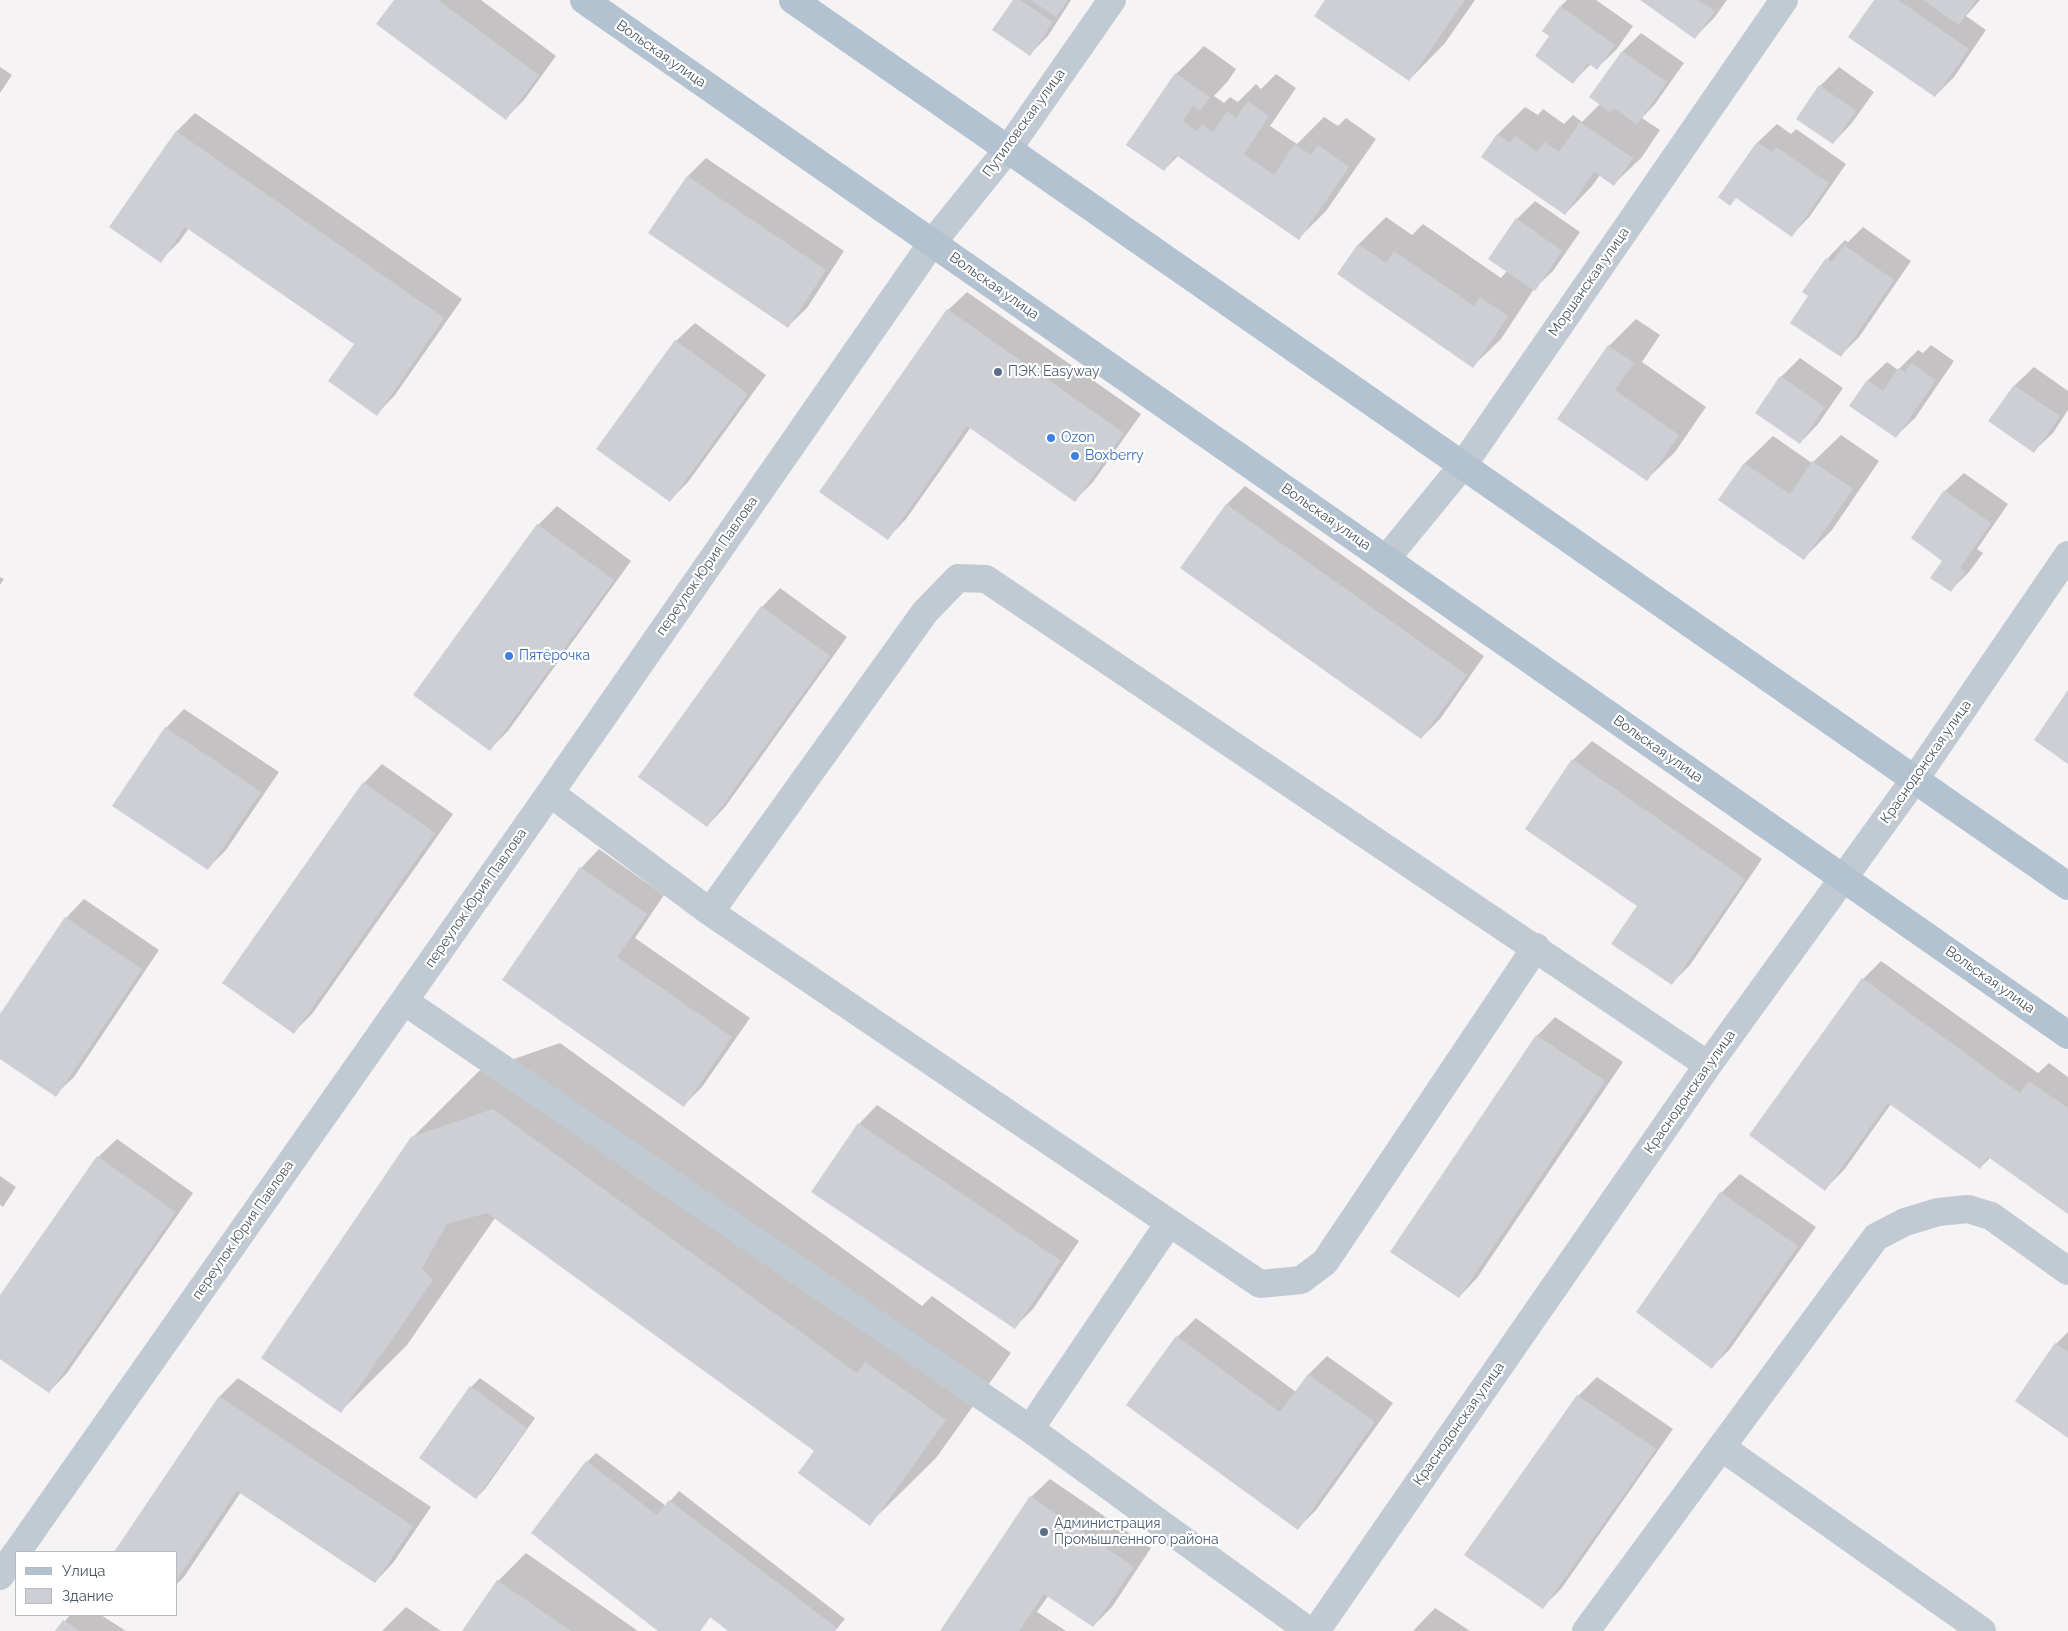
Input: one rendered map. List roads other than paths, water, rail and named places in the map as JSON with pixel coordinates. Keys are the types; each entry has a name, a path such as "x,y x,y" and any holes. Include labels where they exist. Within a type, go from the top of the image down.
{"main road":[{"name":"Вольская улица","path":"584,0 2068,1034"},
{"path":"793,0 2068,886"}],"street":[{"name":"Путиловская улица","path":"932,242 1008,149 1112,0"},
{"name":"Моршанская улица","path":"1386,559 1462,465 1784,0"},
{"name":"переулок Юрия Павлова","path":"17,1551 550,793 932,242"},
{"name":"Краснодонская улица","path":"1316,1631 1708,1065 1915,779 2068,555"},
{"path":"710,912 925,612 958,578 986,579 1536,947 1708,1065"},
{"path":"550,793 710,912 1260,1284 1301,1280 1325,1262 1536,947"},
{"path":"404,1000 1030,1429 1309,1631"},
{"path":"1586,1631 1876,1238 1905,1222 1938,1212 1968,1209 1991,1216 2068,1271"},
{"path":"1030,1429 1170,1223"},
{"path":"1722,1447 1982,1631"},
{"name":"переулок Юрия Павлова","path":"0,1576 15,1554"}],"place":[{"name":"ПЭК: Easyway","path":"998,372"},
{"name":"Ozon","path":"1051,438"},
{"name":"Boxberry","path":"1075,456"},
{"name":"Пятёрочка","path":"509,656"},
{"name":"Администрация Промышленного района","path":"1044,1532"}]}
